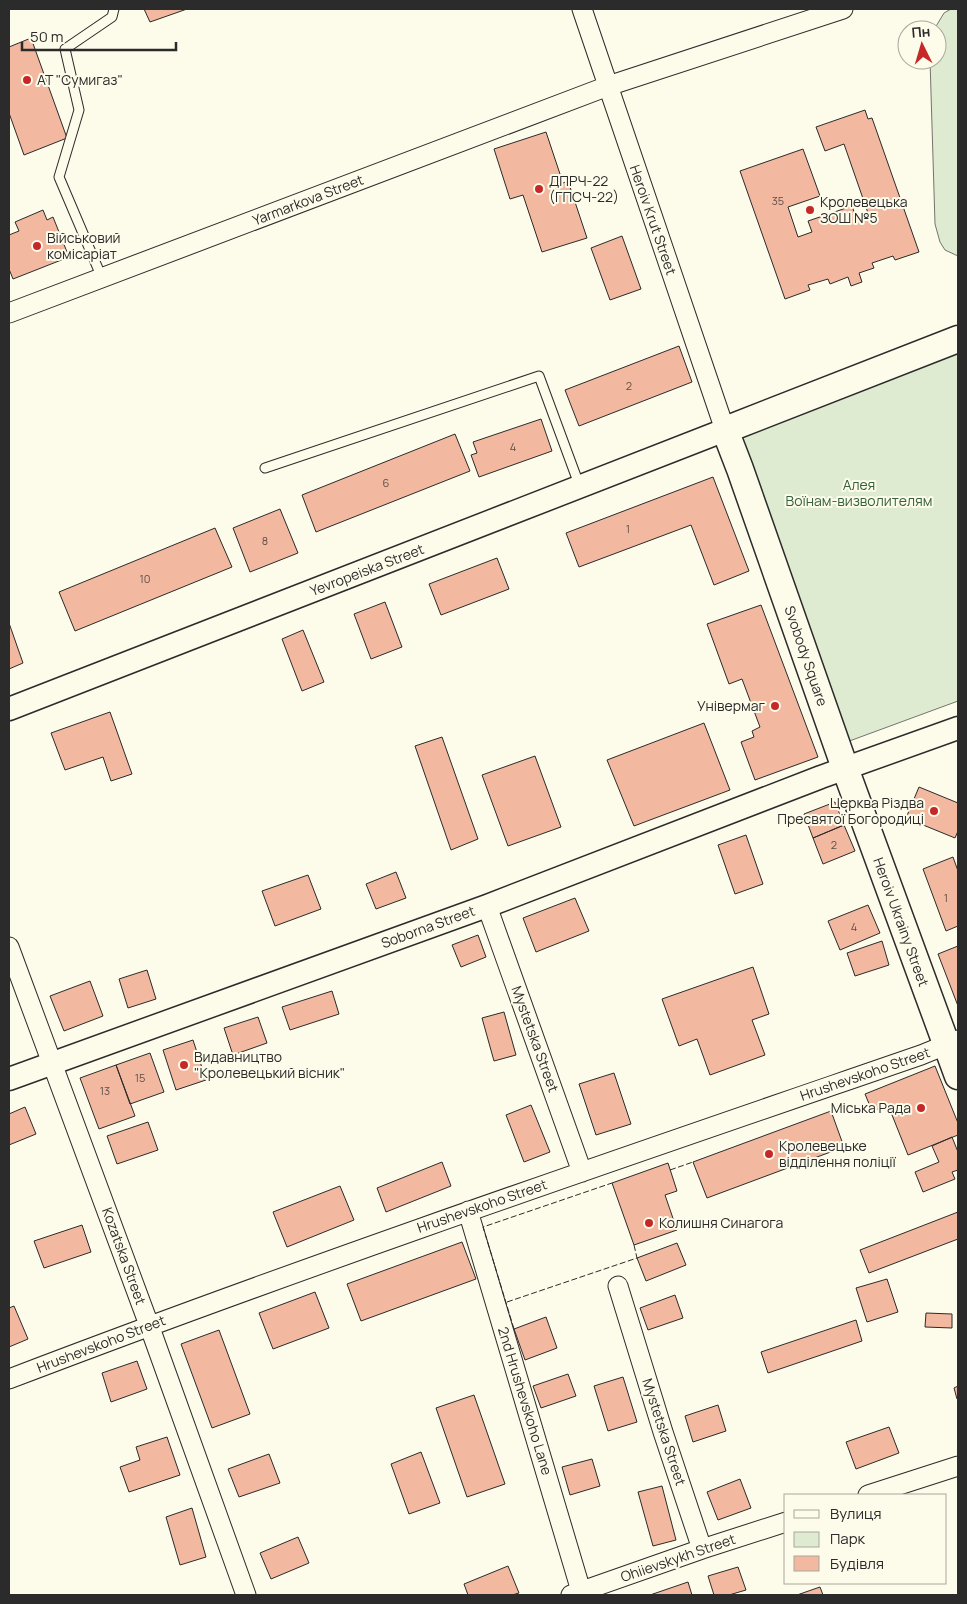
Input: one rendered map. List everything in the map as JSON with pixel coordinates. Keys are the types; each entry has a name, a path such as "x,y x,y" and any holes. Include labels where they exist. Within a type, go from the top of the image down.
{"main road":[{"path":"726,430 958,339"},
{"name":"Svobody Square","path":"726,430 845,768"},
{"name":"Heroiv Ukrainy Street","path":"845,768 952,1043 958,1076"}],"street":[{"name":"Heroiv Krut Street","path":"582,9 726,430"},
{"name":"Yarmarkova Street","path":"9,313 608,86 843,9"},
{"name":"Yevropeiska Street","path":"9,709 726,430"},
{"path":"845,768 958,728"},
{"name":"Soborna Street","path":"9,1079 487,906 845,768"},
{"name":"Mystetska Street","path":"487,906 582,1172"},
{"name":"Kozatska Street","path":"9,947 149,1325 246,1595"},
{"name":"Hrushevskoho Street","path":"9,1379 149,1325 468,1211 952,1043"},
{"name":"2nd Hrushevskoho Lane","path":"468,1211 576,1593"},
{"name":"Mystetska Street","path":"618,1286 663,1432 702,1549"},
{"path":"871,1494 958,1466"},
{"name":"Ohiievskykh Street","path":"576,1593 784,1523"}],"lane":[{"path":"102,278 59,178 79,110 65,49 112,17 114,9"},
{"path":"265,468 539,376 580,487"}],"green space":[{"path":"951,9 958,9 958,256 945,250 940,242 935,224 930,70 947,70 947,20 940,20 944,13"},
{"name":"Алея Воїнам-визволителям","path":"958,349 958,701 844,743 734,435"}],"building":[{"path":"144,9 187,9 150,22"},
{"name":"АТ \"Сумигаз\"","path":"31,38 67,138 24,155 9,113 9,47"},
{"path":"865,110 868,119 872,118 919,252 895,260 893,256 872,263 874,268 859,273 862,282 851,286 848,277 830,284 828,279 808,285 810,290 785,299 740,171 803,149 820,196 788,207 798,237 812,232 808,221 852,206 856,217 868,213 844,144 825,151 816,127"},
{"name":"ДПРЧ-22 (ГПСЧ-22)","path":"546,132 563,183 568,181 587,238 542,252 523,195 510,199 494,149"},
{"name":"Військовий комісаріат","path":"43,210 47,220 53,217 69,257 13,279 9,269 9,235 19,231 15,222"},
{"path":"622,236 641,289 610,300 591,248"},
{"path":"679,346 692,382 579,426 565,390"},
{"path":"541,419 552,451 479,477 471,455 477,453 473,442"},
{"path":"455,434 470,471 316,532 302,495"},
{"path":"713,477 749,571 714,585 691,525 579,567 566,533"},
{"path":"280,509 298,553 250,572 233,528"},
{"path":"215,528 232,567 75,631 59,592"},
{"path":"497,558 509,589 441,615 429,584"},
{"path":"385,602 402,647 371,659 354,614"},
{"name":"Універмаг","path":"761,605 818,757 755,780 741,742 754,737 752,731 760,727 742,679 729,684 707,624"},
{"path":"9,623 23,663 9,669"},
{"path":"303,630 324,682 302,691 282,639"},
{"path":"110,712 132,774 111,781 103,757 65,770 51,733"},
{"path":"704,723 730,790 634,826 607,760"},
{"path":"442,737 478,839 451,850 415,746"},
{"path":"535,756 561,827 508,846 482,775"},
{"name":"Церква Різдва Пресвятої Богородиці","path":"919,787 958,803 958,831 955,838 906,818"},
{"path":"835,802 844,825 813,838 804,814"},
{"path":"844,825 855,851 823,864 813,838"},
{"path":"746,835 763,884 735,894 718,845"},
{"path":"953,857 958,871 958,926 946,931 923,869"},
{"path":"396,872 406,898 376,909 366,884"},
{"path":"308,875 321,909 275,926 262,891"},
{"path":"575,898 589,931 536,952 523,918"},
{"path":"868,905 880,933 840,950 828,921"},
{"path":"478,935 486,957 461,967 452,945"},
{"path":"882,941 889,965 855,976 847,953"},
{"path":"958,946 958,1006 938,954"},
{"path":"753,967 769,1014 752,1020 765,1055 710,1075 697,1039 679,1046 662,999"},
{"path":"147,970 156,999 128,1008 119,979"},
{"path":"90,981 103,1016 64,1031 50,996"},
{"path":"332,991 339,1014 290,1030 282,1007"},
{"path":"504,1012 516,1055 494,1061 482,1018"},
{"path":"258,1017 267,1043 233,1055 224,1028"},
{"name":"Видавництво \"Кролевецький вісник\"","path":"193,1040 206,1080 176,1090 163,1050"},
{"path":"150,1053 164,1092 130,1104 116,1065"},
{"path":"116,1065 135,1116 99,1129 80,1078"},
{"name":"Міська Рада","path":"935,1066 958,1123 958,1135 908,1155 888,1105 872,1111 865,1094"},
{"path":"614,1073 631,1124 596,1135 579,1084"},
{"path":"531,1105 550,1152 524,1162 506,1115"},
{"path":"25,1107 36,1134 9,1145 9,1114"},
{"name":"Кролевецьке відділення поліції","path":"831,1111 844,1147 707,1198 693,1162"},
{"path":"148,1122 158,1150 117,1164 107,1136"},
{"path":"952,1137 958,1152 958,1170 952,1172 955,1179 923,1192 915,1172 939,1162 932,1146"},
{"path":"442,1162 451,1186 386,1212 377,1188"},
{"path":"668,1163 677,1191 665,1195 677,1230 634,1245 612,1183"},
{"path":"340,1186 354,1220 287,1247 273,1212"},
{"path":"958,1212 958,1239 869,1273 860,1250"},
{"path":"82,1225 91,1252 44,1268 34,1241"},
{"path":"462,1242 476,1279 361,1321 347,1284"},
{"path":"677,1243 686,1265 646,1281 637,1258"},
{"path":"887,1279 898,1312 867,1322 856,1288"},
{"path":"315,1292 329,1328 273,1349 259,1313"},
{"path":"675,1295 683,1318 648,1330 640,1308"},
{"path":"14,1306 28,1339 9,1347 9,1308"},
{"path":"926,1313 952,1314 952,1328 925,1327"},
{"path":"546,1317 557,1348 525,1360 514,1329"},
{"path":"856,1320 862,1341 768,1373 761,1352"},
{"path":"219,1330 250,1414 212,1428 181,1344"},
{"path":"137,1361 147,1389 111,1402 102,1373"},
{"path":"568,1374 576,1396 541,1408 533,1386"},
{"path":"623,1377 637,1422 608,1431 594,1386"},
{"path":"958,1386 958,1399 957,1399 954,1388"},
{"path":"474,1395 505,1484 467,1497 436,1408"},
{"path":"718,1405 726,1431 693,1442 685,1416"},
{"path":"889,1427 899,1453 856,1469 846,1442"},
{"path":"167,1437 180,1475 129,1492 120,1467 140,1460 136,1447"},
{"path":"421,1452 440,1503 409,1514 391,1464"},
{"path":"269,1454 280,1483 239,1497 228,1469"},
{"path":"592,1459 600,1486 570,1495 562,1467"},
{"path":"740,1479 751,1508 718,1520 707,1492"},
{"path":"662,1486 676,1540 653,1546 638,1492"},
{"path":"192,1508 206,1557 180,1565 166,1517"},
{"path":"298,1537 309,1563 271,1579 260,1553"},
{"path":"508,1566 519,1593 512,1595 468,1595 464,1584"},
{"path":"738,1567 746,1590 729,1595 714,1595 708,1576"},
{"path":"688,1582 692,1595 650,1595"},
{"path":"820,1587 823,1595 797,1595"}],"fence":[{"path":"670,1170 693,1162"},
{"path":"514,1329 483,1227 612,1183"},
{"path":"507,1302 637,1258 634,1245"}],"place":[{"name":"АТ \"Сумигаз\"","path":"27,80"},
{"name":"ДПРЧ-22 (ГПСЧ-22)","path":"539,189"},
{"name":"Кролевецька ЗОШ №5","path":"810,210"},
{"name":"Військовий комісаріат","path":"37,246"},
{"name":"Універмаг","path":"775,706"},
{"name":"Церква Різдва Пресвятої Богородиці","path":"934,811"},
{"name":"Видавництво \"Кролевецький вісник\"","path":"184,1065"},
{"name":"Міська Рада","path":"921,1108"},
{"name":"Кролевецьке відділення поліції","path":"769,1154"},
{"name":"Колишня Синагога","path":"649,1223"}]}
